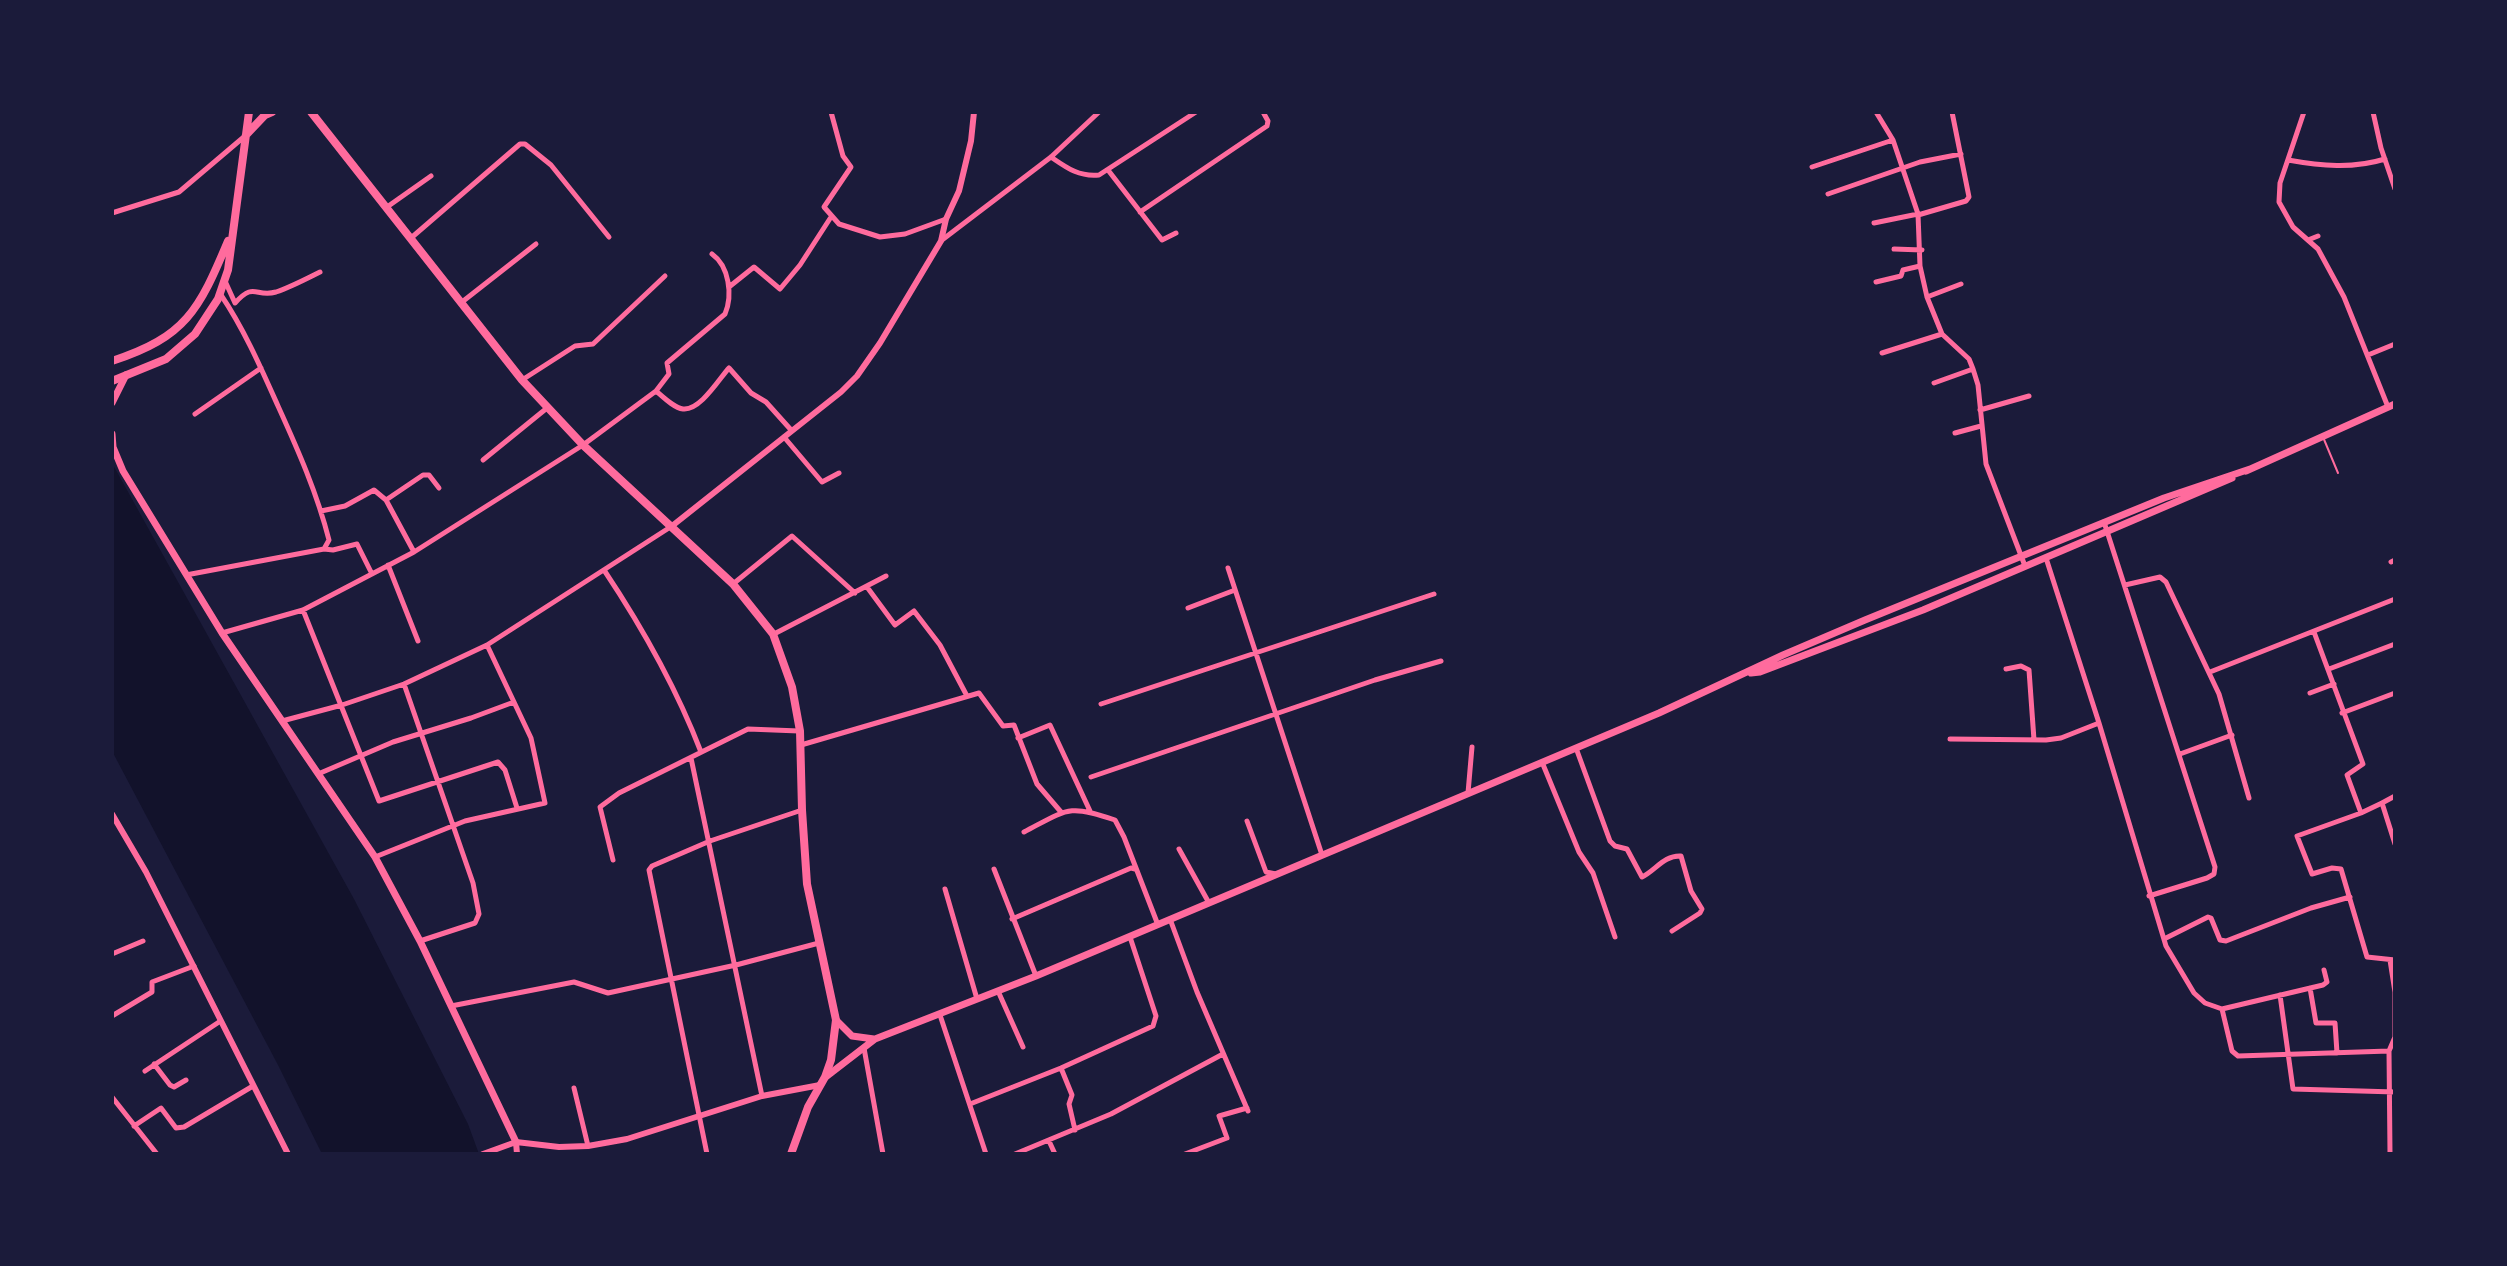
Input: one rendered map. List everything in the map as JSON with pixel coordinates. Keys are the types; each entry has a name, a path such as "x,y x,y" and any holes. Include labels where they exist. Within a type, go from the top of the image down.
{"highway":[{"path":"112,381 166,359 195,334 220,293 225,279 249,112"},
{"path":"245,135 272,112"},
{"path":"311,112 522,380 583,445 733,584 773,634 792,687 800,731 807,884 836,1020 831,1060 808,1107 791,1154"},
{"path":"112,361 141,351 179,328 192,314 215,273 233,229"}],"main road":[{"path":"112,403 126,375"},
{"path":"1748,673 1760,672 1842,642 2046,558 2210,489 2392,405"},
{"path":"112,434 113,447 123,471 222,633 375,857 420,941 516,1142"},
{"path":"823,1081 875,1039 1036,976 1322,856 1748,673 1796,649 2104,522 2205,482 2250,469"},
{"path":"836,1020 852,1036 875,1039"}],"street":[{"path":"831,112 843,156 851,167 824,207 831,217 839,224 880,237 905,234 946,222"},
{"path":"282,721 404,684 487,645 672,526 841,392 857,376 880,343 942,237 959,191 971,141 974,112"},
{"path":"942,237 1051,157 1099,112"},
{"path":"1051,157 1072,171 1087,176 1099,175 1196,112"},
{"path":"1140,212 1267,126 1263,112"},
{"path":"1876,112 1893,140 1918,214 1922,250 1920,266 1927,297 1942,334 1969,359 1973,369 1978,385 1986,464 2025,566"},
{"path":"1874,223 1968,199 1952,112"},
{"path":"2304,112 2280,183 2279,202 2293,227 2318,249 2344,297 2392,405"},
{"path":"2373,112 2395,189"},
{"path":"112,213 179,192 245,135"},
{"path":"1812,167 1893,140"},
{"path":"411,239 520,144 525,144 551,165 609,237"},
{"path":"1828,194 1920,162 1961,154"},
{"path":"2288,160 2319,165 2364,166 2385,159"},
{"path":"1108,170 1162,240 1176,233"},
{"path":"386,208 431,176"},
{"path":"729,287 754,267 780,289 800,265 831,217"},
{"path":"2308,240 2318,236"},
{"path":"461,303 536,244"},
{"path":"1894,249 1922,250"},
{"path":"222,633 303,610 414,552 583,445 656,391 669,374 667,363 725,314 730,303 729,287 718,259 712,254"},
{"path":"1876,282 1901,276 1903,270 1920,266"},
{"path":"225,279 235,303 246,291 255,289 267,294 279,291 320,272"},
{"path":"522,380 575,346 593,344 665,276"},
{"path":"1927,297 1961,284"},
{"path":"220,293 261,368 315,490 329,540 324,549"},
{"path":"1882,353 1942,334"},
{"path":"2368,355 2395,344"},
{"path":"195,414 261,368"},
{"path":"656,391 679,408 686,409 697,404 729,368 792,431"},
{"path":"1934,383 1973,369"},
{"path":"1980,410 2029,396"},
{"path":"483,460 547,408"},
{"path":"1955,433 1981,426"},
{"path":"784,437 821,481 839,473"},
{"path":"386,500 423,475 429,475 439,488"},
{"path":"321,511 345,506 374,490 386,500 414,552"},
{"path":"2104,522 2215,871 2207,878 2149,896"},
{"path":"733,584 792,536 855,593"},
{"path":"186,575 357,544 372,574"},
{"path":"2046,558 2099,723 2149,896 2164,939 2194,993 2205,1003 2222,1009 2326,984 2324,970"},
{"path":"388,565 418,641"},
{"path":"1228,568 1322,856"},
{"path":"604,570 633,613 678,697 701,752"},
{"path":"773,634 886,576"},
{"path":"2125,585 2163,578 2210,672 2249,798"},
{"path":"867,587 895,625 914,611 940,645 967,696"},
{"path":"1188,608 1235,590"},
{"path":"1101,704 1434,594"},
{"path":"2210,672 2395,599"},
{"path":"303,610 379,801 498,762 505,770 517,808"},
{"path":"2314,632 2363,764 2347,775 2361,813"},
{"path":"2329,669 2395,644"},
{"path":"375,857 452,825 545,803 531,738 487,645"},
{"path":"1091,777 1375,680 1441,661"},
{"path":"2006,669 2021,666 2029,670 2034,740"},
{"path":"404,684 473,883 479,914 475,923 420,941"},
{"path":"2310,693 2334,684"},
{"path":"801,745 979,693 1003,726 1014,725 1037,784 1061,812"},
{"path":"2342,713 2395,693"},
{"path":"318,774 360,755 514,702"},
{"path":"1950,739 2061,738 2099,723"},
{"path":"1018,738 1050,725 1090,812"},
{"path":"613,860 600,807 619,793 748,729 800,731"},
{"path":"2180,754 2232,735"},
{"path":"1468,794 1472,747"},
{"path":"1576,748 1610,841 1627,849 1642,877 1653,872 1658,864 1676,855 1681,856 1691,891 1702,909 1672,931"},
{"path":"691,758 762,1096"},
{"path":"1542,762 1579,852 1593,873 1615,937"},
{"path":"2390,1154 2393,1091 2389,1051 2395,1037 2393,960 2367,957 2341,869 2332,868 2316,873 2308,870 2297,836 2361,813 2395,796"},
{"path":"2382,803 2395,844"},
{"path":"1024,832 1061,812 1081,808 1115,820 1158,925"},
{"path":"707,1154 649,870 710,841 802,810"},
{"path":"112,814 146,872 219,1022 290,1154"},
{"path":"1247,821 1266,872 1276,875"},
{"path":"1179,849 1209,903"},
{"path":"1012,919 1131,868 1136,870"},
{"path":"994,869 1036,976"},
{"path":"945,889 978,999"},
{"path":"2164,939 2208,917 2220,940 2226,941 2311,908 2350,897"},
{"path":"1170,919 1248,1109 1219,1116 1227,1138 1185,1154"},
{"path":"970,1104 1061,1068 1153,1026 1156,1016 1130,937"},
{"path":"112,954 143,941"},
{"path":"451,1006 574,982 608,993 819,943"},
{"path":"112,1016 152,992 152,982 194,966"},
{"path":"2310,988 2316,1023 2335,1023 2337,1053"},
{"path":"998,991 1023,1047"},
{"path":"2280,995 2290,1055 2291,1086 2297,1090 2393,1091"},
{"path":"2222,1009 2232,1051 2238,1056 2389,1051"},
{"path":"940,1015 986,1154"},
{"path":"145,1071 219,1022"},
{"path":"864,1047 883,1154"},
{"path":"1015,1154 1138,1101 1223,1054"},
{"path":"154,1064 170,1085 174,1087 186,1080"},
{"path":"1061,1068 1072,1095 1069,1104 1075,1130"},
{"path":"484,1154 516,1142 559,1147 627,1139 762,1096 823,1081"},
{"path":"134,1126 161,1108 176,1128 184,1127 253,1086"},
{"path":"574,1088 588,1146"},
{"path":"112,1097 157,1154"},
{"path":"1049,1141 1055,1154"},
{"path":"516,1142 517,1154"}],"lane":[{"path":"2323,436 2338,473"}],"shaded area":[{"path":"112,463 354,899 468,1124 479,1154 322,1154 112,751"}]}
